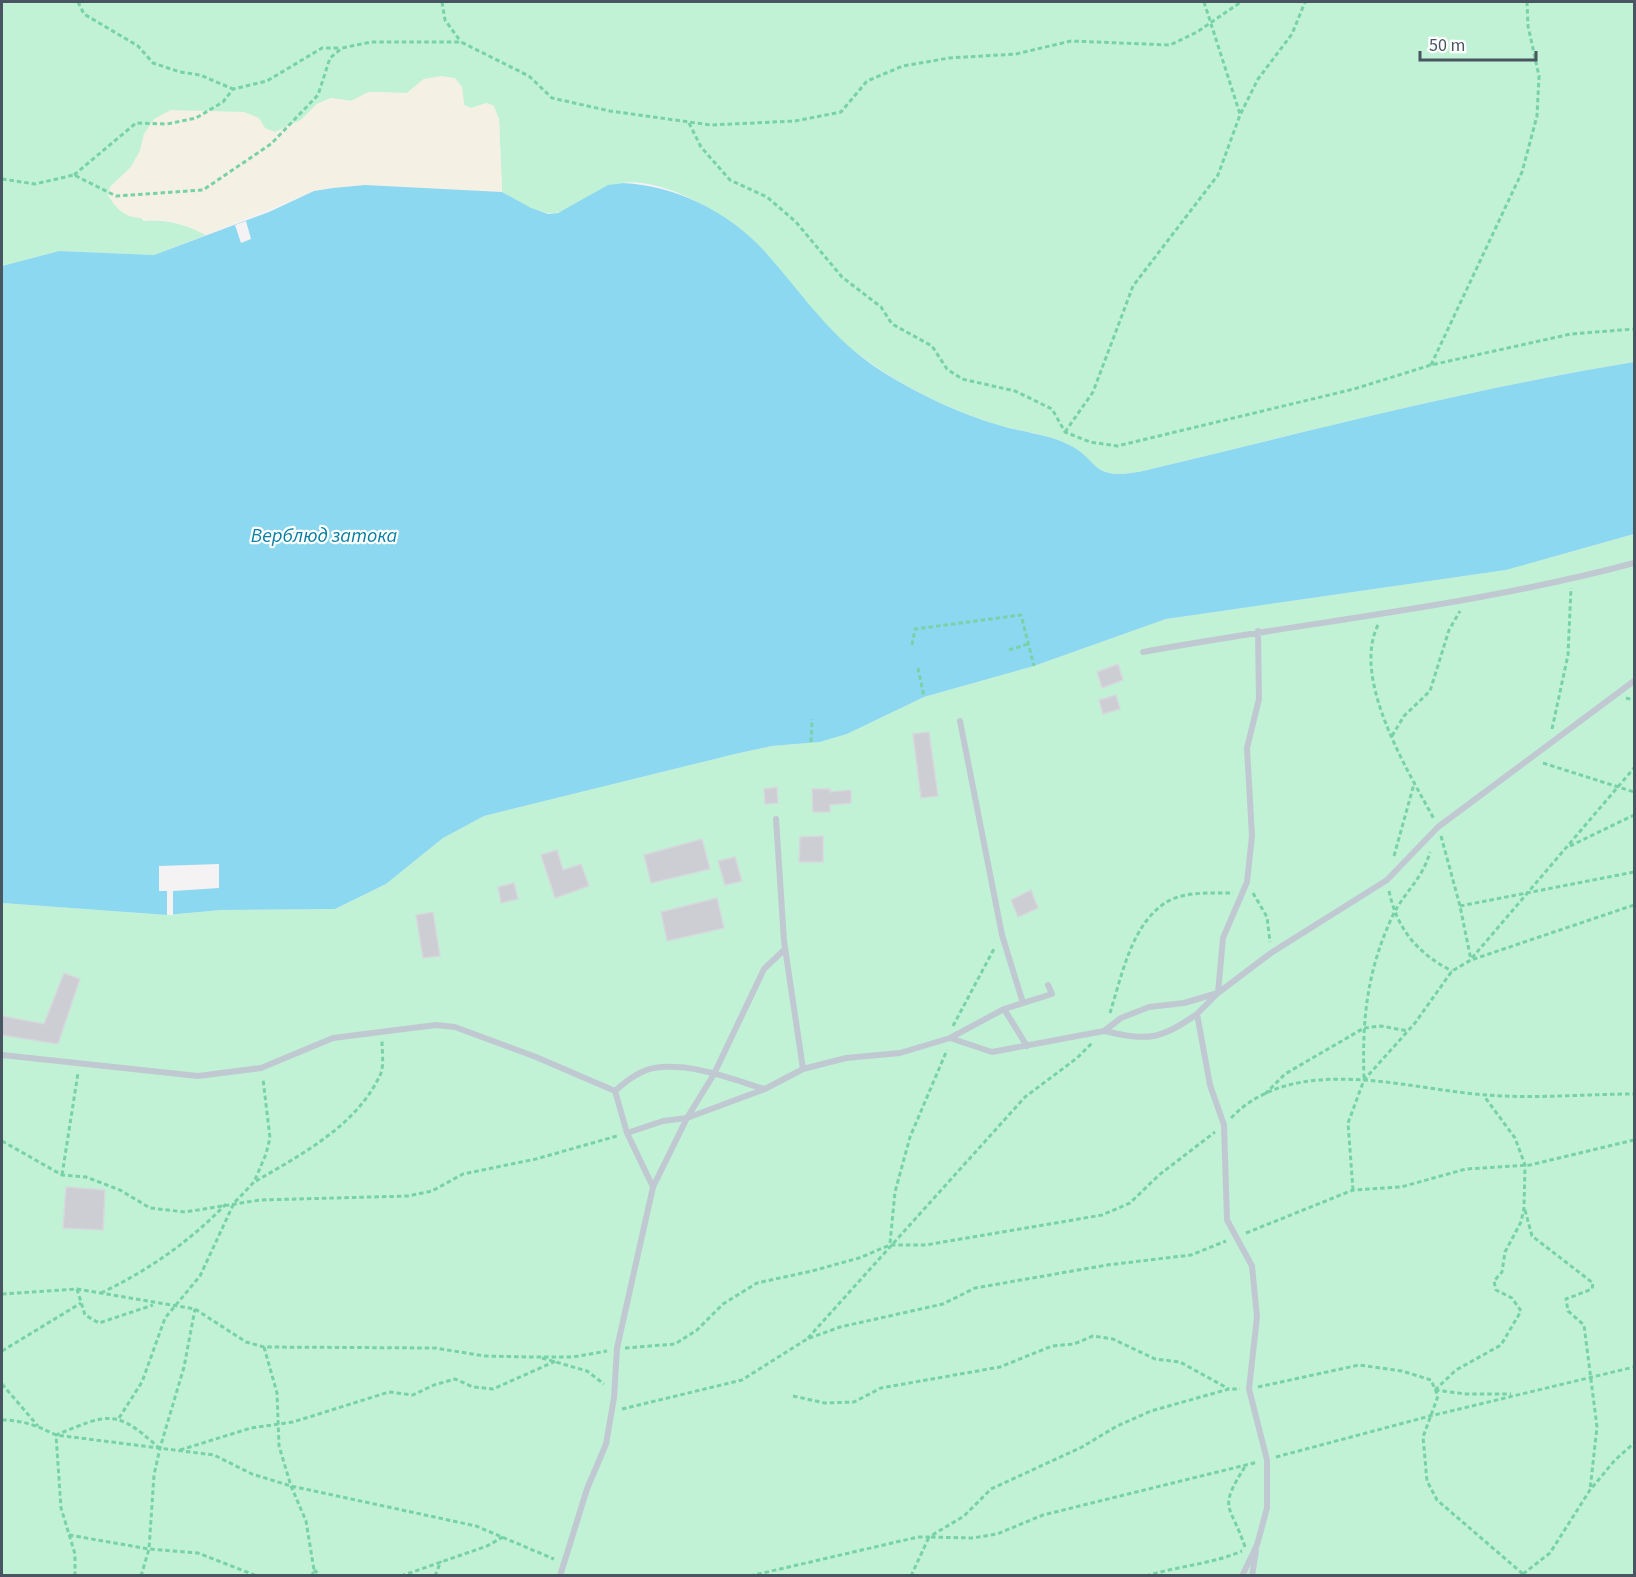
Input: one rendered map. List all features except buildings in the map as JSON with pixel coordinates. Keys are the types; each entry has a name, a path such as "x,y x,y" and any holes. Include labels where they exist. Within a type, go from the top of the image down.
{"lane":[{"path":"1143,651 1258,631 1468,601 1571,580 1635,563"},
{"path":"1218,993 1223,938 1247,882 1252,836 1247,748 1259,699 1258,631"},
{"path":"950,1038 992,1052 1104,1032 1154,1038 1174,1030 1271,953 1387,880 1438,827 1635,681"},
{"path":"960,721 1002,935 1023,1003"},
{"path":"776,819 785,949 803,1069"},
{"path":"560,1575 587,1489 606,1444 614,1398 617,1348 653,1187 687,1118 714,1074 764,969 785,949"},
{"path":"627,1133 663,1121 687,1118 765,1089 803,1069 846,1058 900,1053 950,1038 1004,1010 1052,994 1048,985"},
{"path":"1104,1032 1121,1018 1149,1007 1184,1004 1218,993"},
{"path":"1004,1010 1027,1046"},
{"path":"1197,1014 1210,1085 1224,1125 1227,1220 1252,1266 1257,1317 1249,1389 1267,1460 1267,1508 1252,1575"},
{"path":"2,1055 198,1076 261,1068 333,1038 436,1025 455,1027 536,1057 615,1091"},
{"path":"615,1091 627,1080 654,1068 686,1069 714,1074 765,1089"},
{"path":"615,1091 627,1133 653,1187"},
{"path":"1242,1575 1257,1545"}],"path":[{"path":"78,2 84,14 138,46 153,63 180,72 200,75 233,89 267,81 322,48 342,48 371,42 461,42 529,76 552,98 610,111 711,125 795,121 841,112 867,81 903,66 950,58 1016,54 1071,41 1170,45 1211,22 1240,2"},
{"path":"442,2 445,20 461,42"},
{"path":"1204,2 1240,115"},
{"path":"1065,432 1093,392 1133,286 1218,175 1240,115 1258,79 1292,34 1305,2"},
{"path":"1431,365 1522,172 1537,116 1539,75 1528,26 1527,2"},
{"path":"74,175 116,196 203,190 271,144 318,95 330,58 342,48"},
{"path":"2,179 34,184 74,175 135,123 167,124 196,118 223,102 233,89"},
{"path":"689,122 701,147 730,180 767,197 796,222 842,277 880,307 892,324 932,346 946,369 962,379 1015,391 1052,409 1065,432 1090,442 1117,446 1354,389 1431,365 1571,334 1635,329"},
{"path":"1548,745 1568,655 1571,580"},
{"path":"1392,736 1404,716 1430,691 1449,630 1468,601"},
{"path":"1384,613 1372,636 1370,672 1392,736 1438,827 1460,906 1471,960"},
{"path":"912,645 915,630 1021,615 1034,666"},
{"path":"1009,650 1028,644"},
{"path":"918,668 924,697"},
{"path":"811,742 812,719"},
{"path":"1530,758 1635,792"},
{"path":"1471,960 1635,768"},
{"path":"1394,857 1414,782"},
{"path":"1569,847 1635,815"},
{"path":"1435,838 1438,827"},
{"path":"1365,1080 1364,1028 1368,986 1394,914 1424,872 1431,849"},
{"path":"1460,906 1635,872"},
{"path":"1387,880 1394,914 1432,961 1452,971"},
{"path":"1247,882 1267,917 1271,953"},
{"path":"807,1339 1025,1096 1077,1058 1104,1032 1140,928 1166,902 1200,893 1242,893"},
{"path":"1353,1190 1348,1123 1365,1080 1408,1031 1452,971 1471,960 1635,905"},
{"path":"890,1245 896,1192 910,1137 946,1055 954,1020 1002,935"},
{"path":"2,1294 77,1289 195,1309 246,1342 264,1347 435,1348 485,1356 573,1357 617,1348 654,1348 675,1344 697,1330 723,1304 757,1283 859,1258 890,1245 926,1245 1102,1215 1130,1203 1159,1175 1235,1114 1263,1095 1285,1074 1364,1028 1381,1026 1408,1031"},
{"path":"119,1418 142,1382 165,1318 200,1276 234,1203 254,1182 315,1146 356,1111 382,1072 383,1032"},
{"path":"62,1175 80,1063"},
{"path":"254,1182 270,1138 261,1068"},
{"path":"1263,1095 1337,1078 1483,1095 1635,1094"},
{"path":"1435,1390 1456,1370 1501,1345 1521,1311 1512,1298 1496,1290 1494,1281 1502,1272 1505,1252 1521,1222 1524,1208 1525,1165 1515,1138 1483,1095"},
{"path":"2,1141 62,1175 86,1177 120,1190 150,1208 185,1212 234,1203 408,1196 432,1191 463,1174 536,1159 627,1133"},
{"path":"612,1411 742,1380 807,1339 840,1327 944,1304 975,1288 1107,1265 1191,1255 1353,1190 1401,1187 1466,1169 1525,1165 1635,1140"},
{"path":"99,1293 141,1274 196,1234 226,1204"},
{"path":"1524,1208 1532,1236 1593,1283 1592,1289 1566,1299 1568,1311 1584,1325 1591,1376 1597,1427 1590,1490"},
{"path":"77,1289 85,1315 99,1323 155,1304"},
{"path":"2,1352 81,1303"},
{"path":"141,1575 149,1549 154,1475 159,1448 184,1367 195,1309"},
{"path":"793,1396 825,1403 854,1402 881,1388 1000,1367 1052,1346 1074,1344 1093,1336 1113,1339 1155,1359 1180,1362 1228,1389"},
{"path":"264,1347 278,1393 279,1446 291,1486 306,1521 314,1570 312,1575"},
{"path":"531,1356 556,1361 600,1378 614,1398"},
{"path":"179,1451 250,1428 278,1426 389,1392 413,1395 454,1379 473,1387 492,1389 556,1361"},
{"path":"911,1575 929,1537 964,1516 991,1490 1082,1447 1117,1426 1151,1411 1228,1389 1249,1389 1359,1365 1402,1371 1431,1380 1438,1396 1423,1437 1423,1458 1427,1481 1437,1500 1522,1575 1550,1553 1590,1490 1615,1460 1635,1443"},
{"path":"750,1575 918,1537 972,1538 997,1534 1043,1515 1267,1460 1524,1392 1635,1367"},
{"path":"2,1384 38,1426"},
{"path":"1435,1390 1466,1394 1524,1392"},
{"path":"56,1435 101,1417 119,1418 135,1426 159,1448"},
{"path":"2,1420 16,1420 38,1426 56,1435 214,1455 252,1474 291,1486 476,1526 564,1563"},
{"path":"56,1435 61,1508 75,1554 75,1575"},
{"path":"1246,1465 1229,1492 1228,1507 1246,1549"},
{"path":"69,1535 149,1549 198,1553 257,1575"},
{"path":"401,1575 487,1546 503,1538"},
{"path":"1146,1575 1178,1566 1223,1559 1257,1545"},
{"path":"435,1575 442,1560"},
{"path":"314,1570 321,1575"}],"green space":[{"path":"2,2 1634,2 1634,362 1449,398 1143,471 1112,473 1103,471 1063,442 982,420 924,395 887,374 835,334 757,246 739,230 708,208 681,194 651,184 636,182 608,186 571,208 555,213 541,212 518,202 502,192 499,119 487,103 471,108 464,105 462,87 424,79 407,93 369,92 351,101 331,98 317,104 301,120 275,132 190,112 171,110 144,134 140,151 131,167 110,187 144,221 176,224 206,235 154,255 59,251 2,266"},
{"path":"1634,534 1634,1575 2,1575 2,903 167,915 221,910 335,909 386,884 443,838 484,816 735,754 772,746 820,742 847,734 924,697 1034,666 1166,619 1506,570"}],"sand":[{"path":"441,76 455,78 462,87 464,105 471,108 487,103 494,106 499,119 502,192 365,185 333,188 314,191 206,235 173,222 137,218 125,214 108,195 110,187 131,167 140,151 144,134 154,119 171,110 244,112 259,118 265,128 275,132 301,120 317,104 331,98 351,101 369,92 407,93 424,79"}],"water":[{"name":"Верблюд затока","path":"623,183 643,185 682,195 736,225 766,253 820,317 848,346 883,372 926,396 971,416 1063,442 1076,449 1103,471 1112,473 1125,474 1143,471 1449,398 1634,362 1634,534 1506,570 1166,619 1034,666 924,697 847,734 820,742 772,746 735,754 484,816 443,838 386,884 335,909 221,910 167,915 2,903 2,266 59,251 154,255 269,212 314,191 333,188 365,185 502,192 531,208 548,214 558,213 608,185"}],"pier":[{"path":"246,221 251,239 241,243 235,225"},
{"path":"219,864 219,888 173,891 173,915 167,915 167,891 159,891 159,866"}]}
